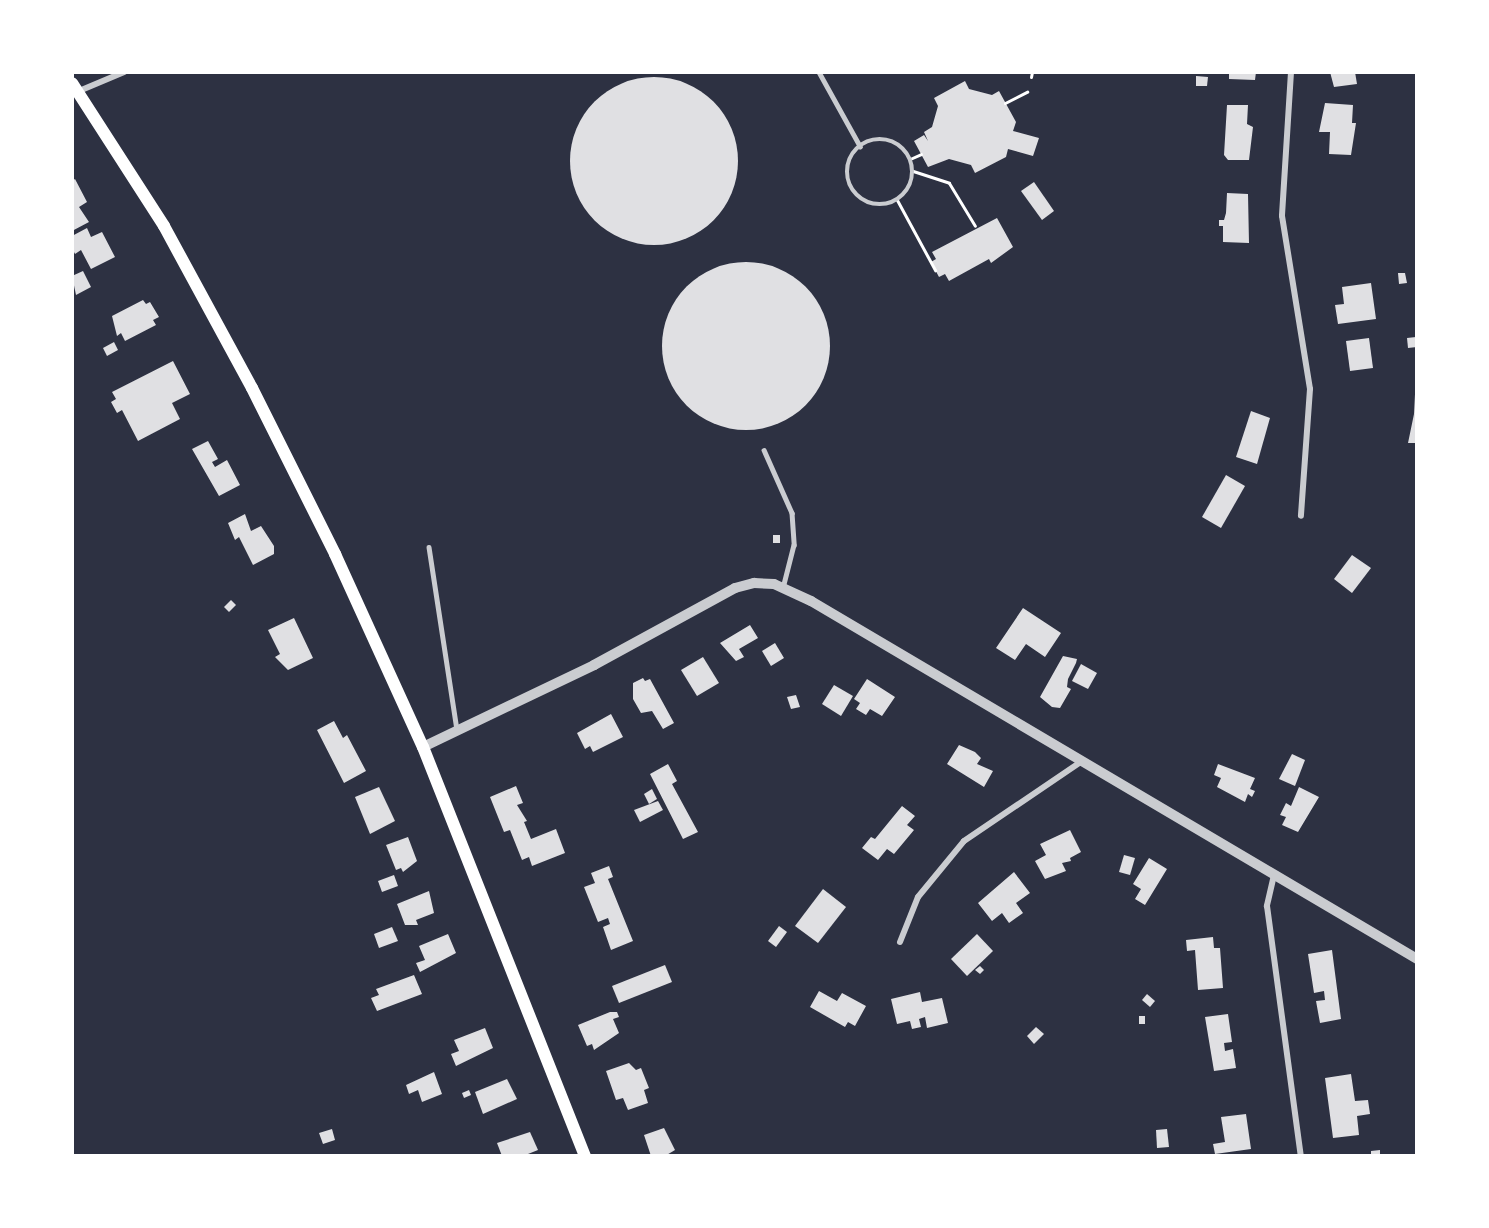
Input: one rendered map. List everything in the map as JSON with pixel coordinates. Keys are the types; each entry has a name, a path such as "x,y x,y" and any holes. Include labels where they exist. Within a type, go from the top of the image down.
{"main road":[{"path":"75,87 164,226 252,388 335,554 423,747 585,1156"}],"street":[{"path":"75,87 124,72"},
{"path":"1291,72 1282,216 1310,389 1301,516"},
{"path":"423,747 594,665 735,588 754,583 783,588 1082,760 1417,959"},
{"path":"900,942 918,897 964,841 1082,760"},
{"path":"1274,874 1267,906 1301,1156"}],"lane":[{"path":"819,72 860,146"},
{"path":"881,139 892,141 910,159 913,171 909,188 897,200 873,204 855,193 850,184 848,164 860,146 881,139"},
{"path":"764,450 792,513 794,545 783,588"},
{"path":"429,547 458,732"}],"path":[{"path":"1031,77 1032,72"},
{"path":"1005,103 1027,92"},
{"path":"910,159 921,154"},
{"path":"913,171 925,171 949,183 975,226"},
{"path":"897,200 935,270"}],"building":[{"path":"1229,72 1256,72 1255,80 1229,79"},
{"path":"1330,72 1355,72 1357,84 1334,87"},
{"path":"1196,76 1208,77 1207,86 1196,86"},
{"path":"654,77 686,84 713,102 731,129 738,161 731,193 713,220 686,238 654,245 622,238 595,220 577,193 570,161 577,129 595,102 622,84"},
{"path":"965,81 969,89 992,95 999,91 1016,122 1013,131 1039,138 1033,156 1008,149 1006,157 975,173 971,165 949,159 928,167 914,141 924,135 928,141 924,132 932,127 938,106 934,98"},
{"path":"1325,103 1353,105 1352,123 1356,123 1351,155 1329,154 1330,132 1319,132"},
{"path":"1227,105 1248,105 1247,124 1253,127 1249,160 1228,160 1224,155"},
{"path":"75,179 87,202 79,207 89,222 72,231 72,181"},
{"path":"1034,182 1054,211 1042,220 1021,191"},
{"path":"1227,193 1248,194 1249,243 1223,242 1223,226 1219,226 1219,220 1224,220"},
{"path":"997,218 1013,247 991,263 989,259 949,281 945,274 939,277 931,262 936,259 932,252"},
{"path":"87,228 91,237 102,232 115,257 91,269 81,250 75,254 72,248 72,236"},
{"path":"746,262 778,269 805,287 823,314 830,346 823,378 805,405 778,423 746,430 714,423 687,405 669,378 662,346 669,314 687,287 714,269"},
{"path":"83,271 91,287 76,295 72,276"},
{"path":"1398,273 1405,273 1407,283 1399,284"},
{"path":"1371,283 1376,319 1338,324 1335,305 1344,304 1342,287"},
{"path":"143,300 146,304 150,302 159,317 153,320 156,325 125,341 121,333 117,336 112,316"},
{"path":"1416,337 1417,347 1408,348 1407,338"},
{"path":"1369,338 1373,368 1350,371 1346,341"},
{"path":"114,342 118,350 107,356 103,348"},
{"path":"173,361 190,394 172,403 180,419 138,441 122,410 117,413 111,402 116,399 112,392"},
{"path":"1415,394 1417,443 1408,443 1414,414"},
{"path":"1251,411 1270,418 1257,464 1236,457"},
{"path":"208,441 218,459 212,462 215,467 227,460 240,485 219,496 192,449"},
{"path":"1226,475 1245,486 1221,528 1202,517"},
{"path":"245,514 251,531 261,526 274,546 274,554 253,565 239,537 235,540 228,523"},
{"path":"773,535 780,535 780,543 773,543"},
{"path":"1352,555 1371,568 1352,593 1334,579"},
{"path":"231,600 236,605 229,612 224,607"},
{"path":"1023,608 1061,633 1045,657 1026,644 1015,660 996,648"},
{"path":"294,618 313,658 288,670 275,657 280,654 268,630"},
{"path":"750,625 758,638 739,649 744,657 736,661 720,643"},
{"path":"775,643 784,658 771,666 762,651"},
{"path":"1063,656 1077,659 1068,679 1067,687 1071,689 1060,708 1052,707 1040,697"},
{"path":"703,657 719,683 697,696 681,670"},
{"path":"1081,664 1097,673 1088,689 1072,681"},
{"path":"643,678 645,681 650,679 674,723 663,729 652,711 641,713 633,699 633,683"},
{"path":"867,679 895,697 882,716 870,709 866,715 856,709 860,703 854,699"},
{"path":"834,685 853,696 841,716 822,704"},
{"path":"796,695 800,707 791,709 787,697"},
{"path":"611,714 623,737 593,752 590,746 585,749 577,733"},
{"path":"334,721 343,738 347,735 366,771 344,783 317,730"},
{"path":"959,745 975,752 981,758 977,764 993,771 984,787 947,764"},
{"path":"1292,754 1305,760 1295,786 1279,779"},
{"path":"668,764 677,781 672,784 698,832 683,839 650,774"},
{"path":"1218,764 1255,778 1250,789 1255,791 1252,797 1248,794 1245,802 1217,787 1221,778 1214,775"},
{"path":"516,786 523,803 517,805 527,821 524,822 531,839 556,829 565,853 532,866 529,857 522,860 510,830 504,832 490,797"},
{"path":"379,787 395,821 370,834 355,797"},
{"path":"1299,787 1319,797 1298,832 1282,825 1286,817 1280,815 1286,803 1291,806"},
{"path":"652,789 657,799 649,804 644,794"},
{"path":"658,801 663,810 640,822 634,810"},
{"path":"902,806 915,816 907,825 914,830 894,854 887,849 878,860 862,848 871,837 875,839"},
{"path":"1070,830 1081,852 1070,858 1071,861 1062,863 1066,871 1045,879 1035,861 1046,855 1040,844"},
{"path":"408,837 417,861 403,872 401,868 396,870 386,845"},
{"path":"1124,855 1135,858 1130,875 1119,872"},
{"path":"1149,858 1167,869 1145,905 1135,899 1141,889 1133,884"},
{"path":"609,866 613,877 608,879 633,941 611,950 603,927 610,924 608,918 598,922 584,887 595,883 591,873"},
{"path":"1014,872 1030,893 1016,903 1023,913 1009,923 1002,913 992,921 978,903"},
{"path":"394,875 398,886 382,892 378,881"},
{"path":"823,889 846,907 818,943 795,926"},
{"path":"429,891 434,913 416,920 418,925 405,925 397,904"},
{"path":"779,926 787,932 776,947 768,941"},
{"path":"392,927 398,941 379,948 374,934"},
{"path":"448,934 456,953 420,972 416,963 425,960 419,946"},
{"path":"977,934 993,951 967,976 951,959"},
{"path":"1213,937 1214,948 1220,948 1223,988 1198,990 1195,950 1187,951 1186,940"},
{"path":"1332,950 1341,1019 1320,1023 1316,1001 1325,1000 1324,991 1314,993 1308,954"},
{"path":"665,965 672,982 619,1003 612,986"},
{"path":"980,966 984,970 980,974 975,970"},
{"path":"414,975 422,994 377,1011 371,998 379,995 376,989"},
{"path":"819,991 837,1001 842,993 866,1006 855,1026 848,1022 845,1027 810,1007"},
{"path":"920,992 922,1002 942,998 948,1023 927,1028 925,1017 919,1019 921,1027 912,1029 910,1021 897,1024 891,999"},
{"path":"1147,994 1155,1001 1150,1007 1142,1000"},
{"path":"610,1012 617,1012 619,1017 613,1019 619,1033 594,1050 592,1044 587,1046 578,1025"},
{"path":"1228,1014 1232,1042 1224,1043 1225,1051 1233,1049 1236,1068 1214,1071 1205,1017"},
{"path":"1139,1016 1145,1016 1145,1024 1139,1024"},
{"path":"1036,1027 1044,1034 1034,1044 1027,1036"},
{"path":"485,1028 493,1048 456,1066 451,1054 459,1051 454,1040"},
{"path":"629,1063 636,1070 641,1068 649,1088 644,1090 648,1103 628,1110 623,1098 616,1100 606,1071"},
{"path":"434,1072 442,1094 422,1102 418,1090 409,1094 406,1085"},
{"path":"1351,1074 1355,1101 1368,1100 1370,1114 1357,1116 1359,1135 1333,1138 1325,1078"},
{"path":"507,1079 517,1099 483,1114 475,1092"},
{"path":"469,1090 471,1095 464,1098 462,1093"},
{"path":"1246,1114 1251,1149 1215,1154 1213,1144 1225,1142 1221,1117"},
{"path":"664,1128 675,1150 665,1156 651,1156 644,1135"},
{"path":"332,1129 335,1140 323,1144 319,1133"},
{"path":"1167,1129 1169,1147 1157,1148 1156,1130"},
{"path":"530,1132 538,1150 523,1156 502,1156 497,1143"},
{"path":"1380,1150 1380,1156 1371,1156 1371,1151"}]}
